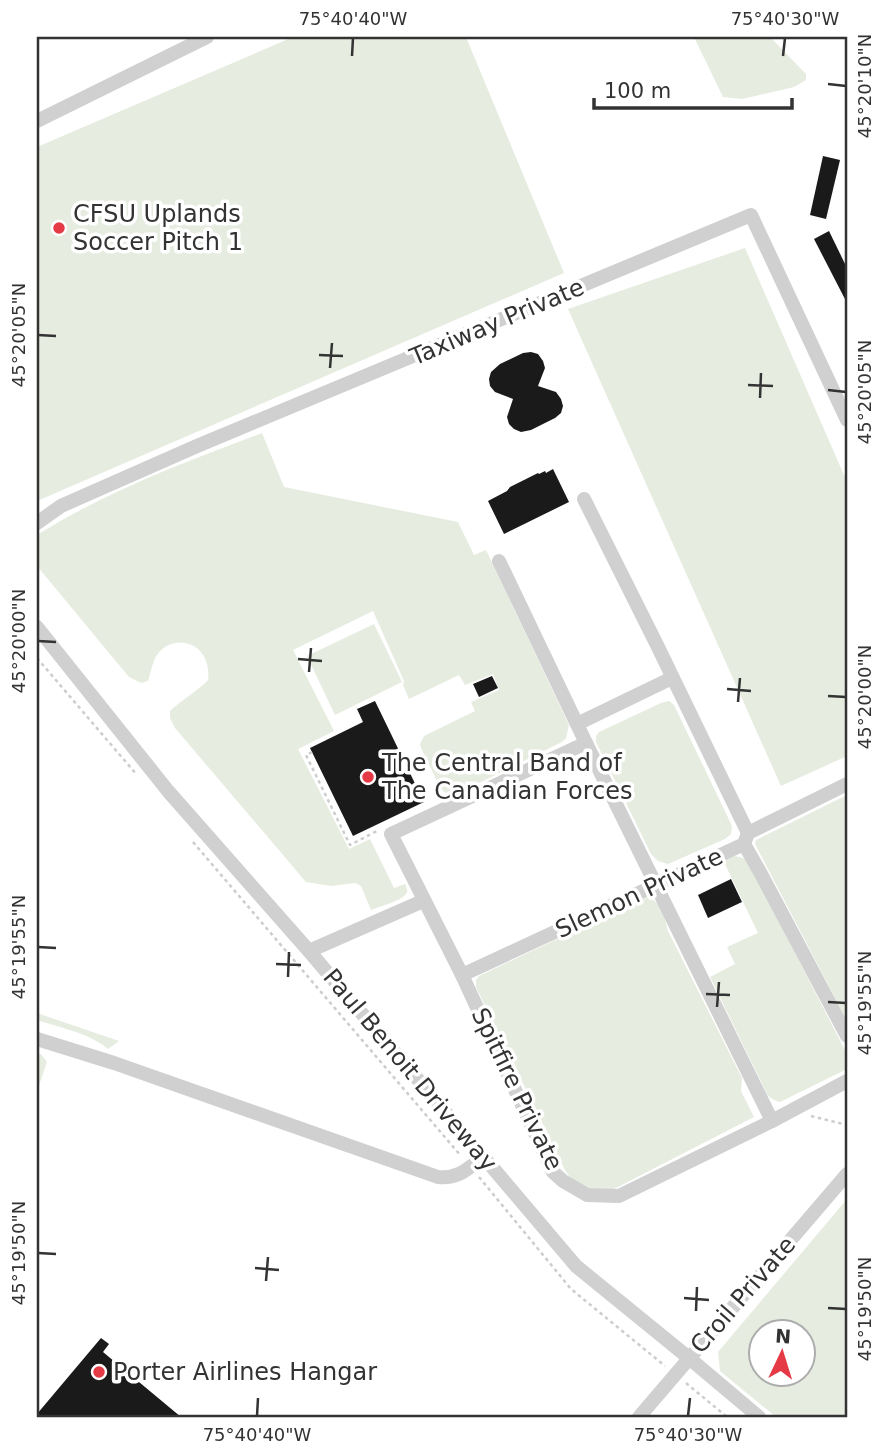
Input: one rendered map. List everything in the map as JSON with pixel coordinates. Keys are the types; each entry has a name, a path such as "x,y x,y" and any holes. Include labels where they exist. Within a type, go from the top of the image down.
{"street":[{"path":"37,121 207,37"},
{"name":"Taxiway Private","path":"37,523 61,506 185,451 404,365 751,215 847,420"},
{"path":"584,499 672,678 760,872 847,1036"},
{"path":"499,561 772,1121"},
{"name":"Paul Benoit Driveway","path":"37,627 168,791 309,951 576,1266 759,1417"},
{"path":"577,724 672,678"},
{"path":"391,834 586,743"},
{"name":"Slemon Private","path":"462,975 656,885 847,784"},
{"name":"Spitfire Private","path":"391,834 462,975 553,1172 562,1181 587,1195 619,1196 847,1081"},
{"path":"309,951 423,901"},
{"path":"38,1040 114,1063 438,1177 458,1176 483,1157"},
{"name":"Croil Private","path":"639,1417 847,1174"}],"path":[{"path":"312,752 306,755 350,845 381,829 391,834"},
{"path":"293,959 471,1167"},
{"path":"790,1111 847,1125"},
{"path":"686,1383 727,1417"}],"shaded area":[{"path":"293,37 466,37 564,273 37,501 37,147"},
{"path":"694,37 770,37 806,74 806,80 794,87 742,99 723,97"},
{"path":"745,248 847,482 847,756 781,786 568,309"},
{"path":"262,433 284,487 458,522 474,555 486,550 569,725 566,738 562,742 461,792 448,795 441,789 420,744 424,736 475,711 471,702 499,690 493,674 465,685 459,675 409,699 404,681 373,611 293,650 334,731 298,749 349,849 370,839 394,888 405,884 407,889 403,897 371,910 361,886 355,883 331,886 306,882 175,728 170,711 208,680 207,664 199,650 185,643 170,645 155,658 148,681 141,683 129,677 37,566 37,535 64,519 147,478"},
{"path":"374,624 402,682 335,715 307,656"},
{"path":"669,701 674,705 732,826 731,834 725,839 668,864 658,861 651,854 596,742 596,736 599,732"},
{"path":"847,795 847,1021 755,844 756,840"},
{"path":"733,856 747,860 847,1054 847,1069 780,1102 768,1096 710,977 735,964 727,947 758,933 723,860"},
{"path":"646,897 662,910 668,931 742,1078 741,1091 754,1117 614,1189 586,1188 575,1182 565,1170 476,987 476,980 479,976"},
{"path":"37,1013 119,1041 108,1049 83,1034 37,1020"},
{"path":"41,1054 47,1062 37,1091 37,1056"},
{"path":"847,1199 847,1417 776,1417 720,1371 718,1352"}],"building":[{"path":"823,156 840,160 826,219 810,215"},
{"path":"829,231 847,268 847,303 814,239"},
{"path":"531,352 538,354 545,368 538,386 556,392 563,406 561,413 555,418 521,432 509,424 507,417 513,399 495,392 489,379 491,372 500,364"},
{"path":"553,469 569,502 504,534 488,501 538,473"},
{"path":"492,676 498,688 479,697 473,684"},
{"name":"The Central Band of The Canadian Forces","path":"375,701 424,802 353,836 310,748 363,722 357,709"},
{"path":"731,879 742,902 708,918 698,895"},
{"name":"Porter Airlines Hangar","path":"101,1338 109,1344 103,1352 181,1417 37,1417"}],"place":[{"name":"CFSU Uplands Soccer Pitch 1","path":"59,228"},
{"name":"The Central Band of The Canadian Forces","path":"368,777"},
{"name":"Porter Airlines Hangar","path":"99,1372"}]}
